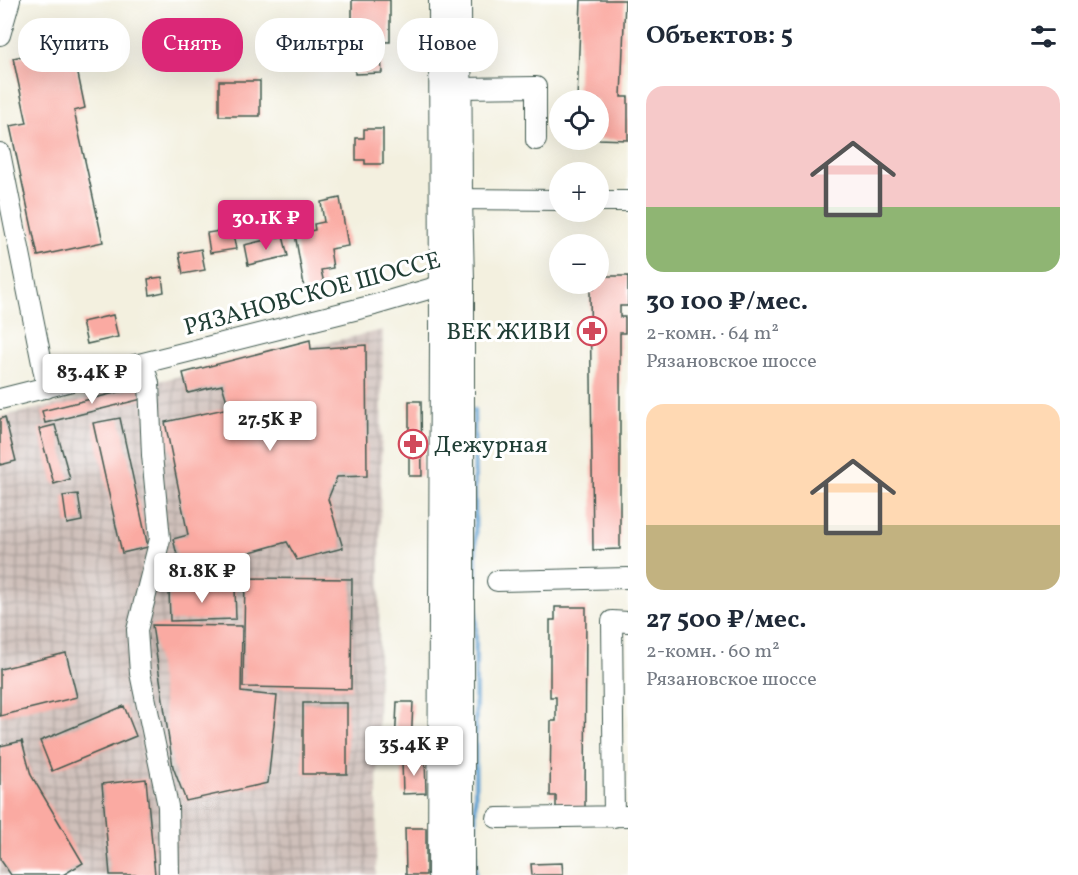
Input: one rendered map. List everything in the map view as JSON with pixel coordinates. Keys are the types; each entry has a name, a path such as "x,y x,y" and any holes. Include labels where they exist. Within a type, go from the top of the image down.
{"main road":[{"path":"441,0 451,199 462,875"},
{"path":"451,199 459,88 459,0"},
{"path":"440,875 452,282"}],"street":[{"path":"0,35 10,0"},
{"path":"459,88 536,87 536,140"},
{"path":"0,153 47,387"},
{"path":"451,199 549,200"},
{"path":"609,201 628,201"},
{"name":"РЯЗАНОВСКОЕ ШОССЕ","path":"0,399 374,305 452,282"},
{"path":"143,363 148,383 160,539 137,630 140,673 168,806 169,875"},
{"path":"497,581 628,578"},
{"path":"497,818 621,816 612,621 628,622"}],"shaded area":[{"path":"383,330 376,875 0,875 0,417"}],"building":[{"path":"352,0 390,0 390,42 385,42 385,18 352,18"},
{"path":"581,0 625,0 621,97 628,97 628,140 609,139 609,90 577,90"},
{"path":"18,57 18,72 78,72 85,108 74,111 103,242 38,256 10,126 27,123 13,58"},
{"path":"355,72 382,73 355,74"},
{"path":"219,81 260,81 260,116 219,116"},
{"path":"364,129 383,129 383,164 365,164 365,160 356,160 356,138 364,138"},
{"path":"340,198 348,246 330,249 333,268 321,270 325,288 305,291 295,234 315,230 314,224 324,222 321,202"},
{"path":"232,229 236,249 210,253 207,233"},
{"path":"283,236 288,256 248,265 244,245"},
{"path":"201,249 205,270 183,274 179,253"},
{"path":"609,276 628,276 628,306 620,306 620,317 625,317 625,333 620,333 620,549 593,550 590,294 609,294"},
{"path":"162,277 164,292 150,295 148,279"},
{"path":"113,315 118,337 87,344 82,322"},
{"path":"310,340 311,349 366,345 367,476 337,477 328,499 343,548 297,560 287,542 181,571 173,539 188,535 165,422 229,408 222,385 188,393 183,373"},
{"path":"139,387 142,399 45,423 42,411"},
{"path":"409,401 421,401 422,476 409,476"},
{"path":"5,417 16,461 0,465 0,419"},
{"path":"120,418 148,547 122,553 93,423"},
{"path":"55,425 70,479 54,484 39,429"},
{"path":"78,494 82,521 67,524 63,496"},
{"path":"245,578 352,579 351,689 243,687"},
{"path":"235,588 236,619 170,621 169,589"},
{"path":"555,607 586,607 585,810 556,810 556,796 550,796 551,721 556,721 556,697 550,697 550,620 555,620"},
{"path":"152,625 242,626 241,692 277,696 268,783 186,801 173,767"},
{"path":"66,653 77,697 0,716 0,669"},
{"path":"397,702 413,702 411,747 395,746"},
{"path":"303,703 347,703 347,774 303,774"},
{"path":"124,706 136,736 52,771 40,741"},
{"path":"22,741 31,775 83,863 63,875 11,875 0,859 0,746"},
{"path":"425,759 426,793 403,794 402,760"},
{"path":"146,779 155,875 110,875 102,784"},
{"path":"405,828 426,828 426,875 406,875"},
{"path":"562,863 563,875 532,875 531,864"}],"waterway":[{"path":"474,410 475,875"}],"place":[{"name":"ВЕК ЖИВИ","path":"592,331"},
{"name":"Дежурная","path":"413,444"}]}
